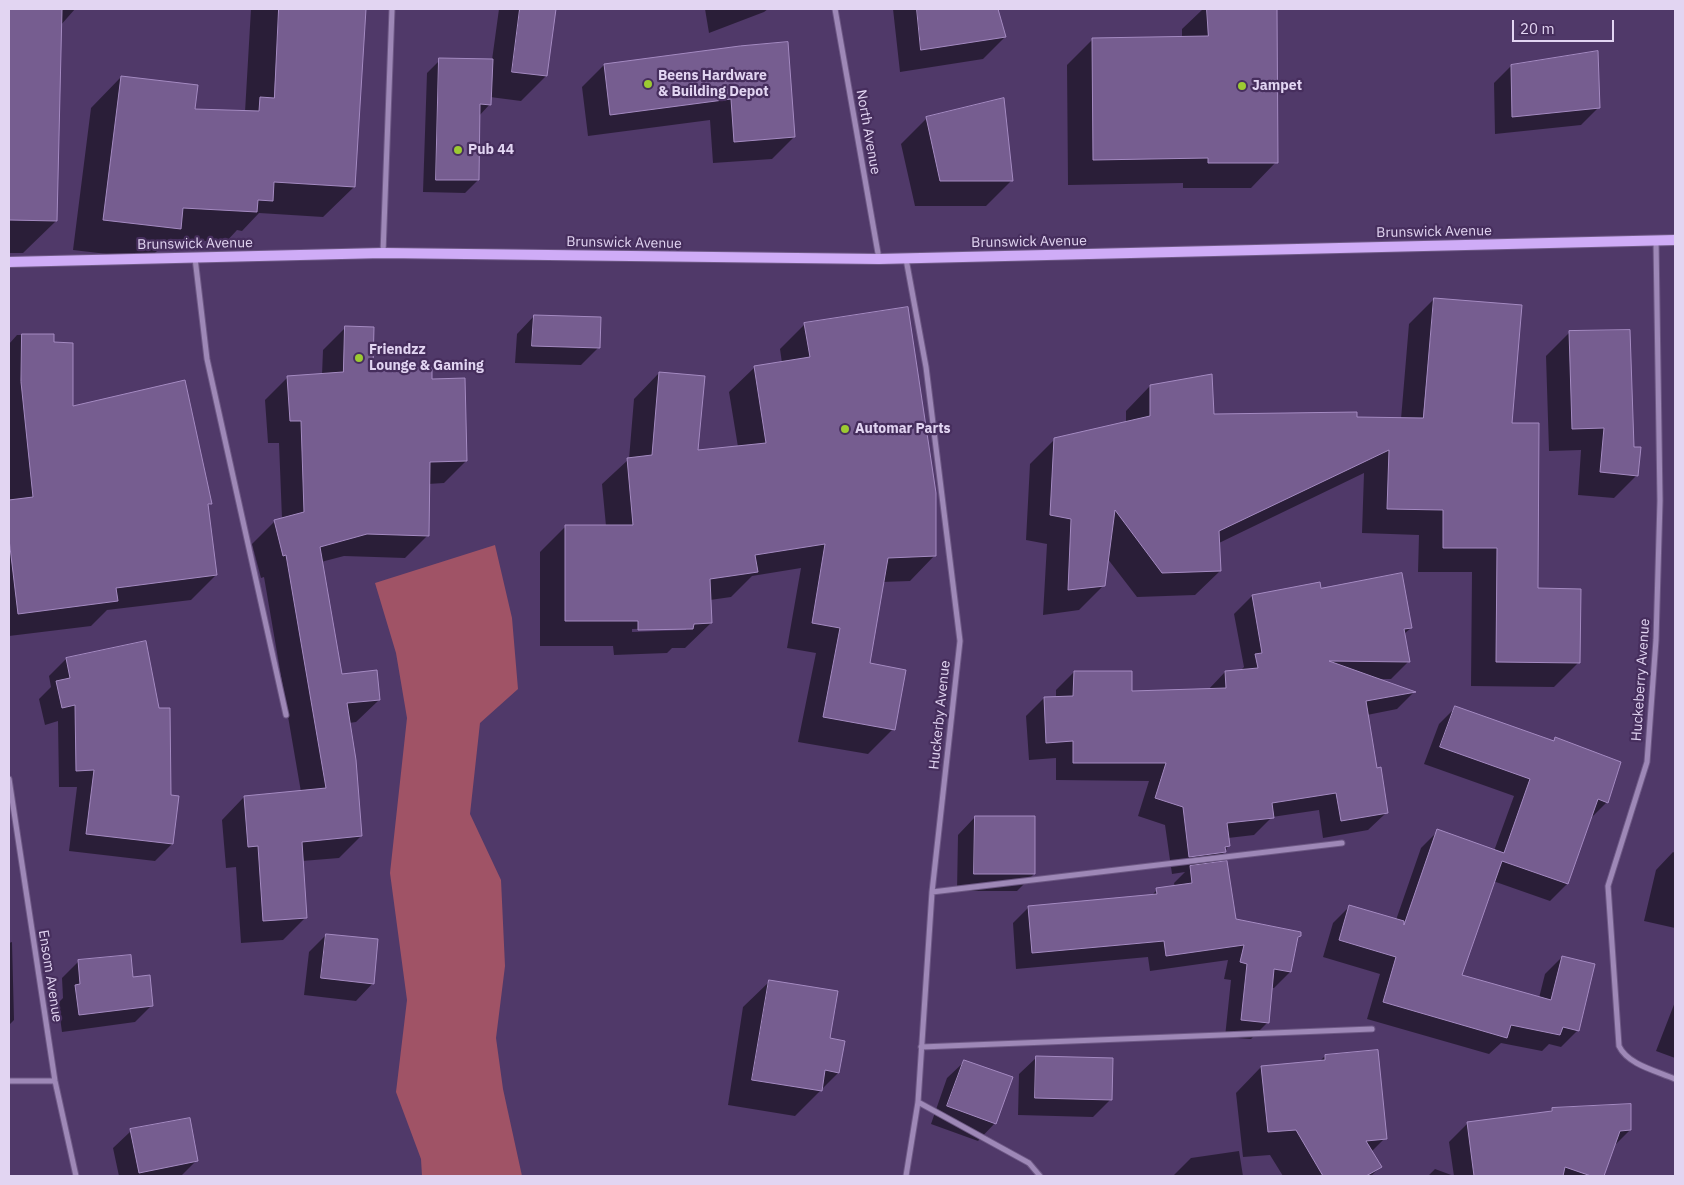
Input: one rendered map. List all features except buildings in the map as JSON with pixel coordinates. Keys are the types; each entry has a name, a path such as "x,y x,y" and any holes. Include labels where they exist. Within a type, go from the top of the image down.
{"main road":[{"name":"Brunswick Avenue","path":"9,262 383,253 878,259 1675,240"}],"street":[{"path":"383,253 392,9"},
{"name":"North Avenue","path":"835,9 878,259"},
{"name":"Huckeberry Avenue","path":"1656,241 1660,501 1656,640 1648,762 1608,886 1619,1046 1623,1055 1631,1060 1675,1079"},
{"path":"195,258 206,359 286,715"},
{"name":"Huckerby Avenue","path":"906,258 926,367 960,641 932,892 918,1102 906,1176"},
{"name":"Ensom Avenue","path":"9,779 55,1081 76,1176"},
{"path":"932,892 1342,842"},
{"path":"921,1047 1372,1029"},
{"path":"9,1082 55,1081"},
{"path":"918,1102 1029,1163 1040,1176"}],"shaded area":[{"path":"495,545 512,618 518,689 480,723 470,814 501,880 505,966 496,1038 503,1089 522,1176 422,1176 421,1159 396,1092 407,1000 390,873 407,718 396,653 375,583"}],"place":[{"name":"Beens Hardware & Building Depot","path":"648,84"},
{"name":"Jampet","path":"1242,86"},
{"name":"Pub 44","path":"458,150"},
{"name":"Friendzz Lounge & Gaming","path":"359,358"},
{"name":"Automar Parts","path":"845,429"}]}
